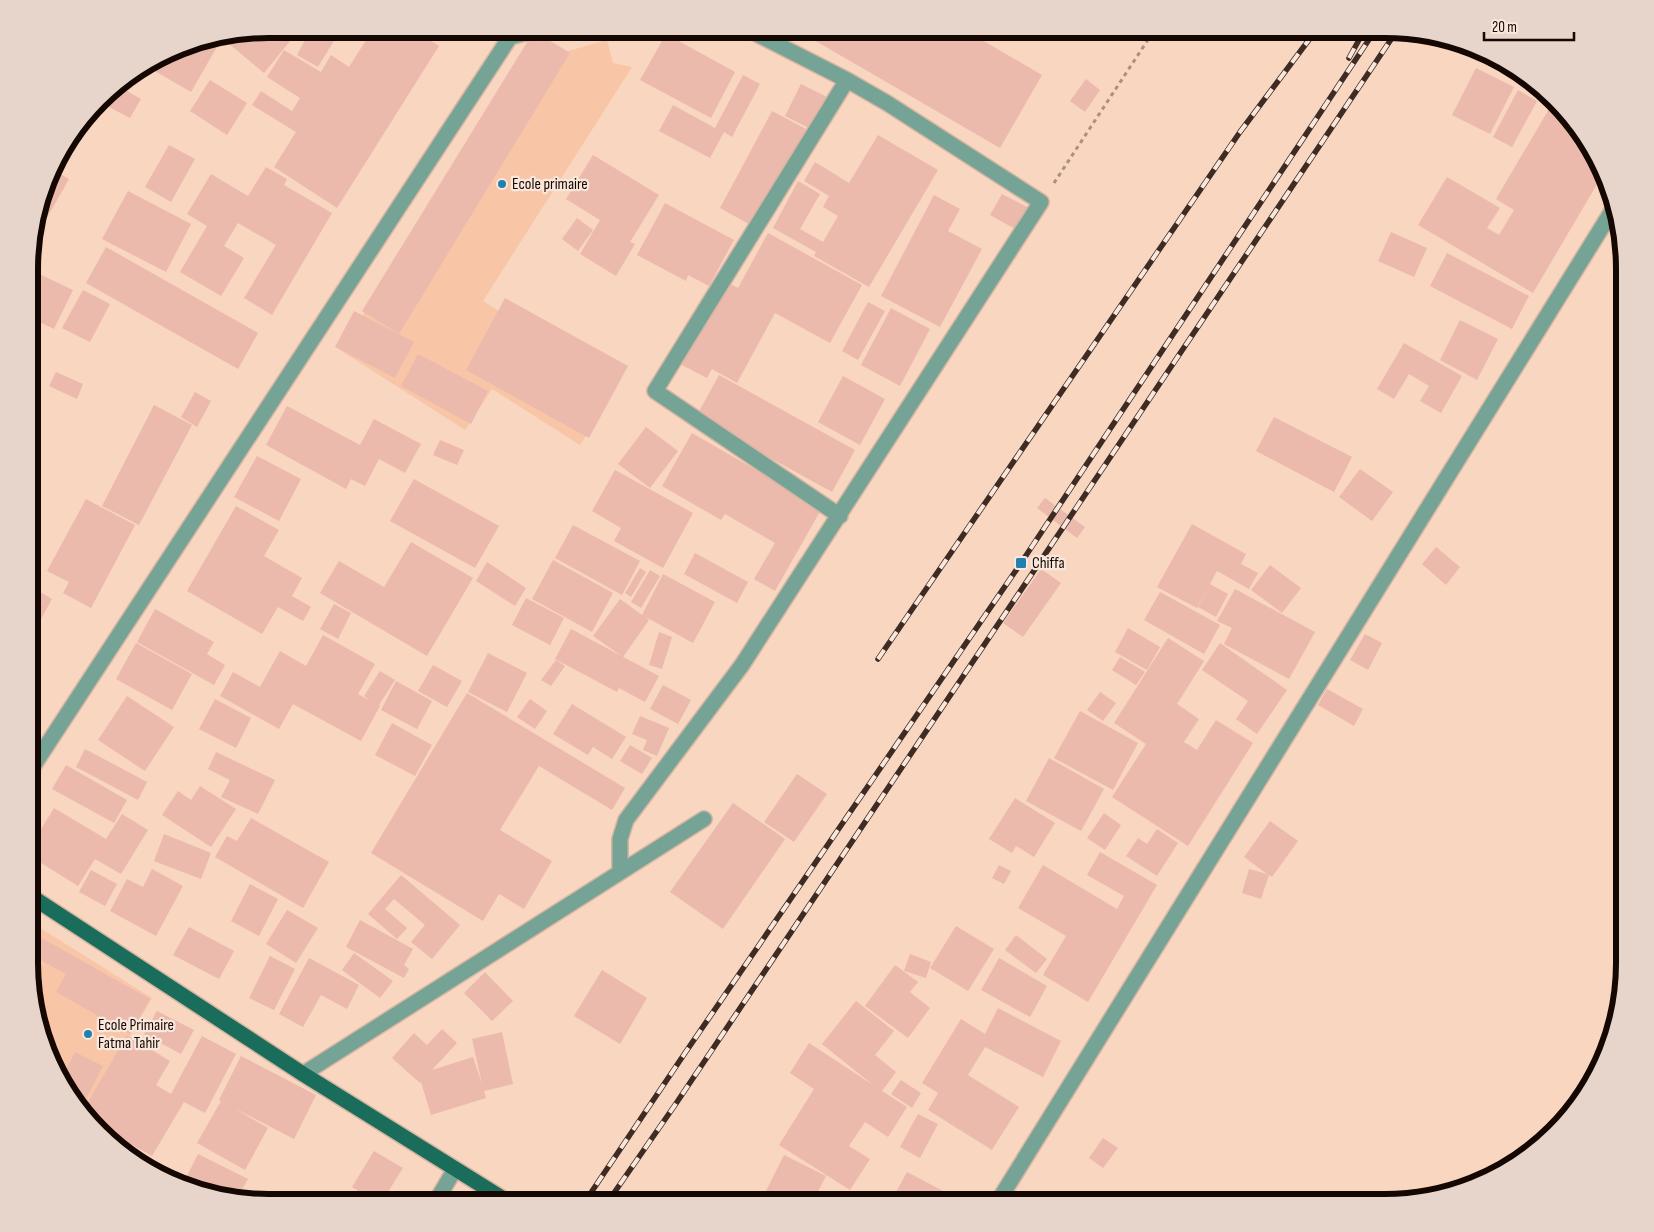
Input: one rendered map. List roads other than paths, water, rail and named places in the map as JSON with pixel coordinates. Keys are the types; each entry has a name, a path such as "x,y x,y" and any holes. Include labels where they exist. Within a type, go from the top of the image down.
{"main road":[{"path":"38,900 303,1074 495,1194"}],"street":[{"path":"38,759 509,38"},
{"path":"620,872 620,839 626,820 742,665 1042,202 887,103 847,80 765,38"},
{"path":"840,516 655,391 847,80"},
{"path":"1003,1194 1610,214"},
{"path":"303,1074 704,819"},
{"path":"440,1194 455,1169"}],"railway":[{"path":"878,659 1240,132 1310,38"},
{"path":"1349,58 1360,38"},
{"path":"590,1194 1021,563 1370,38"},
{"path":"613,1194 1392,38"}],"place":[{"name":"Ecole primaire","path":"502,184"},
{"name":"Chiffa","path":"1021,563"},
{"name":"Ecole Primaire Fatma Tahir","path":"88,1034"}]}
